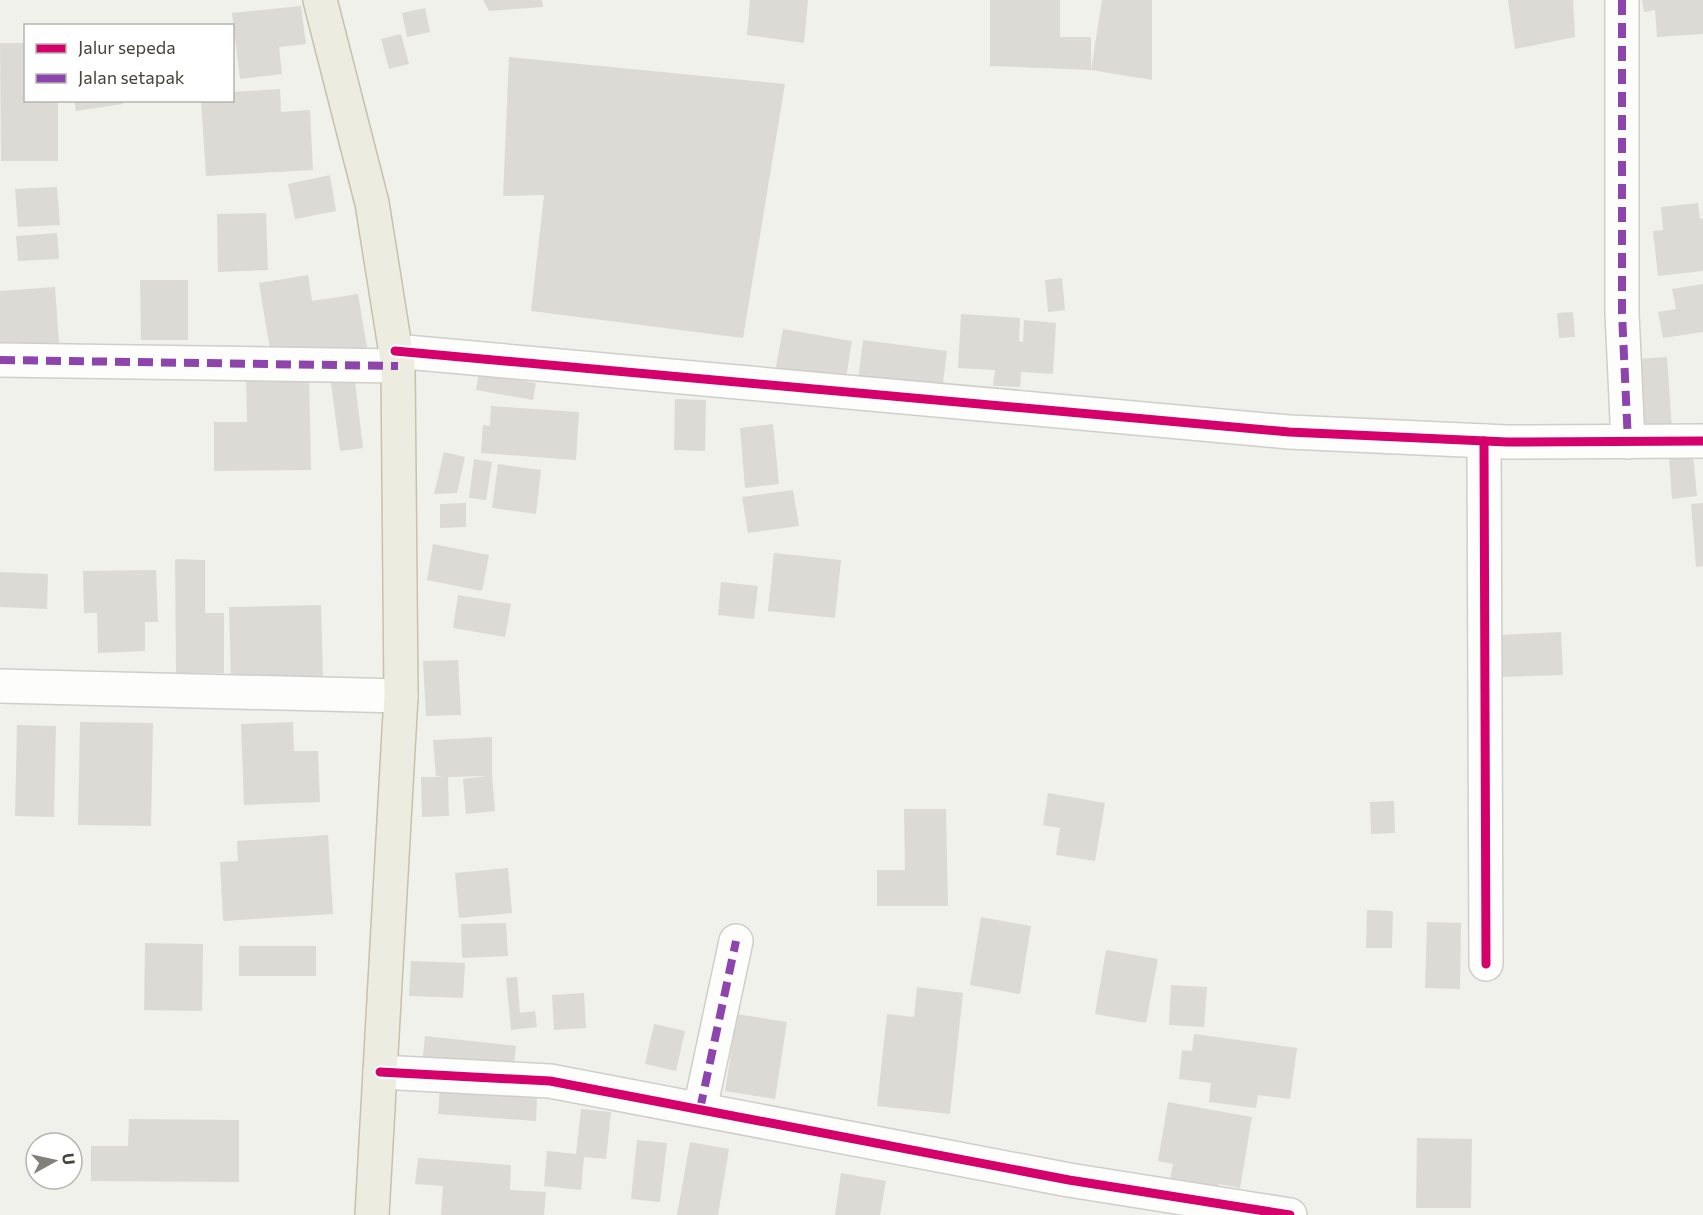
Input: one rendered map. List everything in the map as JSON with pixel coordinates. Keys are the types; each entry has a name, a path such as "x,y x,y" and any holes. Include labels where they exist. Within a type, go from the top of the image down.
{"highway":[{"path":"320,0 372,203 397,359 400,696 372,1215"}],"street":[{"path":"1622,0 1622,313 1628,442"},
{"path":"0,360 397,359 1289,432 1484,441 1703,441"},
{"path":"1484,441 1486,964"},
{"path":"0,686 400,696"},
{"path":"700,1109 736,941"},
{"path":"380,1072 550,1081 1069,1180 1290,1215"}],"building":[{"path":"483,0 542,0 543,7 489,11"},
{"path":"750,0 808,0 804,43 747,35"},
{"path":"990,0 1060,0 1060,37 1091,37 1091,70 990,66"},
{"path":"1102,0 1152,0 1152,80 1091,70"},
{"path":"1508,0 1573,0 1575,37 1515,49"},
{"path":"1642,0 1703,0 1703,34 1657,37 1655,10 1644,12"},
{"path":"301,6 306,44 279,47 282,74 240,79 232,13"},
{"path":"425,8 430,32 407,37 402,13"},
{"path":"401,34 409,64 389,69 381,39"},
{"path":"0,43 24,43 24,102 58,102 58,161 1,161"},
{"path":"509,57 785,84 743,338 531,311 544,195 503,196"},
{"path":"280,89 281,112 310,110 313,170 206,176 201,102 234,102 234,92"},
{"path":"74,102 122,102 123,104 76,111"},
{"path":"330,175 336,211 295,219 288,184"},
{"path":"57,187 60,225 18,227 15,189"},
{"path":"1698,203 1700,219 1703,218 1703,271 1658,276 1653,231 1663,230 1661,207"},
{"path":"266,213 268,270 218,272 217,214"},
{"path":"57,233 59,259 18,261 16,236"},
{"path":"308,275 312,301 358,294 367,347 272,362 259,283"},
{"path":"1062,278 1065,310 1048,312 1045,280"},
{"path":"140,280 188,280 188,340 141,340"},
{"path":"1703,284 1703,332 1663,338 1658,312 1676,309 1672,289"},
{"path":"55,287 59,343 0,347 0,291"},
{"path":"1573,312 1575,337 1559,338 1557,313"},
{"path":"961,314 1020,318 1019,341 1023,342 1024,320 1056,323 1053,374 1021,372 1020,387 993,386 995,370 958,368"},
{"path":"783,329 852,341 845,384 775,372"},
{"path":"863,340 947,351 942,391 858,380"},
{"path":"1667,357 1672,430 1642,431 1637,359"},
{"path":"354,373 363,448 340,451 330,376"},
{"path":"479,373 536,383 533,400 476,390"},
{"path":"309,376 311,470 214,471 214,422 247,422 246,377"},
{"path":"675,399 706,400 705,451 674,450"},
{"path":"491,406 579,412 576,460 481,453 483,425 490,426"},
{"path":"773,424 779,484 745,488 740,428"},
{"path":"444,452 465,457 457,493 434,494"},
{"path":"1693,455 1697,496 1672,499 1669,457"},
{"path":"474,459 492,462 486,500 469,498"},
{"path":"498,464 541,470 536,514 492,508"},
{"path":"793,490 799,526 748,533 742,497"},
{"path":"466,503 466,527 440,528 440,504"},
{"path":"1703,503 1703,566 1696,567 1691,504"},
{"path":"433,544 489,555 482,591 427,580"},
{"path":"774,553 841,560 835,618 768,611"},
{"path":"175,559 205,560 205,613 224,613 224,673 176,673"},
{"path":"156,570 158,622 145,622 145,651 98,653 97,613 84,613 83,571"},
{"path":"0,572 48,574 47,609 0,607"},
{"path":"721,582 758,586 754,619 718,615"},
{"path":"458,595 511,604 505,637 453,628"},
{"path":"321,605 323,678 231,679 229,607"},
{"path":"1561,632 1563,675 1501,677 1499,635"},
{"path":"458,660 461,715 426,716 423,661"},
{"path":"80,722 153,723 151,826 78,825"},
{"path":"293,722 294,751 318,751 320,802 244,805 241,724"},
{"path":"17,725 56,726 54,817 15,816"},
{"path":"492,737 495,811 466,814 463,779 488,776 448,777 449,816 422,817 421,777 445,777 436,776 433,740"},
{"path":"1048,793 1105,803 1095,861 1056,855 1060,828 1043,825"},
{"path":"1394,801 1395,833 1371,834 1370,802"},
{"path":"904,809 946,809 948,906 877,906 877,870 905,870"},
{"path":"328,835 333,914 223,921 220,862 238,861 237,841"},
{"path":"508,868 512,913 459,918 455,873"},
{"path":"1367,910 1393,911 1392,948 1366,948"},
{"path":"981,917 1031,926 1020,994 970,985"},
{"path":"1427,922 1461,923 1460,989 1425,988"},
{"path":"506,923 508,956 462,958 461,924"},
{"path":"145,943 203,944 202,1011 144,1010"},
{"path":"239,946 316,946 316,976 239,976"},
{"path":"1106,950 1158,959 1146,1023 1095,1014"},
{"path":"411,961 465,963 463,998 409,996"},
{"path":"517,977 520,1013 535,1011 537,1027 511,1030 506,978"},
{"path":"1171,985 1207,987 1204,1027 1169,1025"},
{"path":"917,987 963,993 950,1114 877,1106 887,1014 914,1017"},
{"path":"584,993 586,1028 554,1030 552,995"},
{"path":"737,1014 787,1022 775,1099 725,1091"},
{"path":"654,1024 685,1031 676,1071 645,1064"},
{"path":"1194,1034 1297,1048 1290,1099 1258,1095 1256,1108 1209,1102 1211,1083 1179,1079 1182,1050 1192,1051"},
{"path":"425,1036 516,1046 513,1077 422,1067"},
{"path":"440,1087 537,1094 536,1121 438,1114"},
{"path":"1168,1102 1252,1117 1240,1188 1219,1184 1217,1195 1187,1189 1188,1180 1169,1185 1173,1164 1158,1161"},
{"path":"581,1109 611,1112 606,1159 584,1157 581,1190 544,1186 547,1151 576,1154"},
{"path":"129,1119 239,1120 239,1182 91,1181 91,1146 128,1146"},
{"path":"1417,1138 1472,1139 1471,1208 1416,1208"},
{"path":"637,1140 667,1143 660,1202 631,1199"},
{"path":"690,1142 729,1149 718,1215 677,1215"},
{"path":"418,1158 511,1165 510,1190 546,1192 544,1215 441,1215 443,1186 415,1184"},
{"path":"841,1173 886,1181 880,1215 835,1215"}],"marked path":[{"path":"1622,0 1622,313 1628,442"},
{"path":"0,360 398,366"},
{"path":"700,1109 736,941"}],"cycle path":[{"path":"395,351 1289,432 1507,442 1703,441"},
{"path":"1484,441 1486,964"},
{"path":"380,1072 550,1081 1069,1180 1290,1215"}]}
